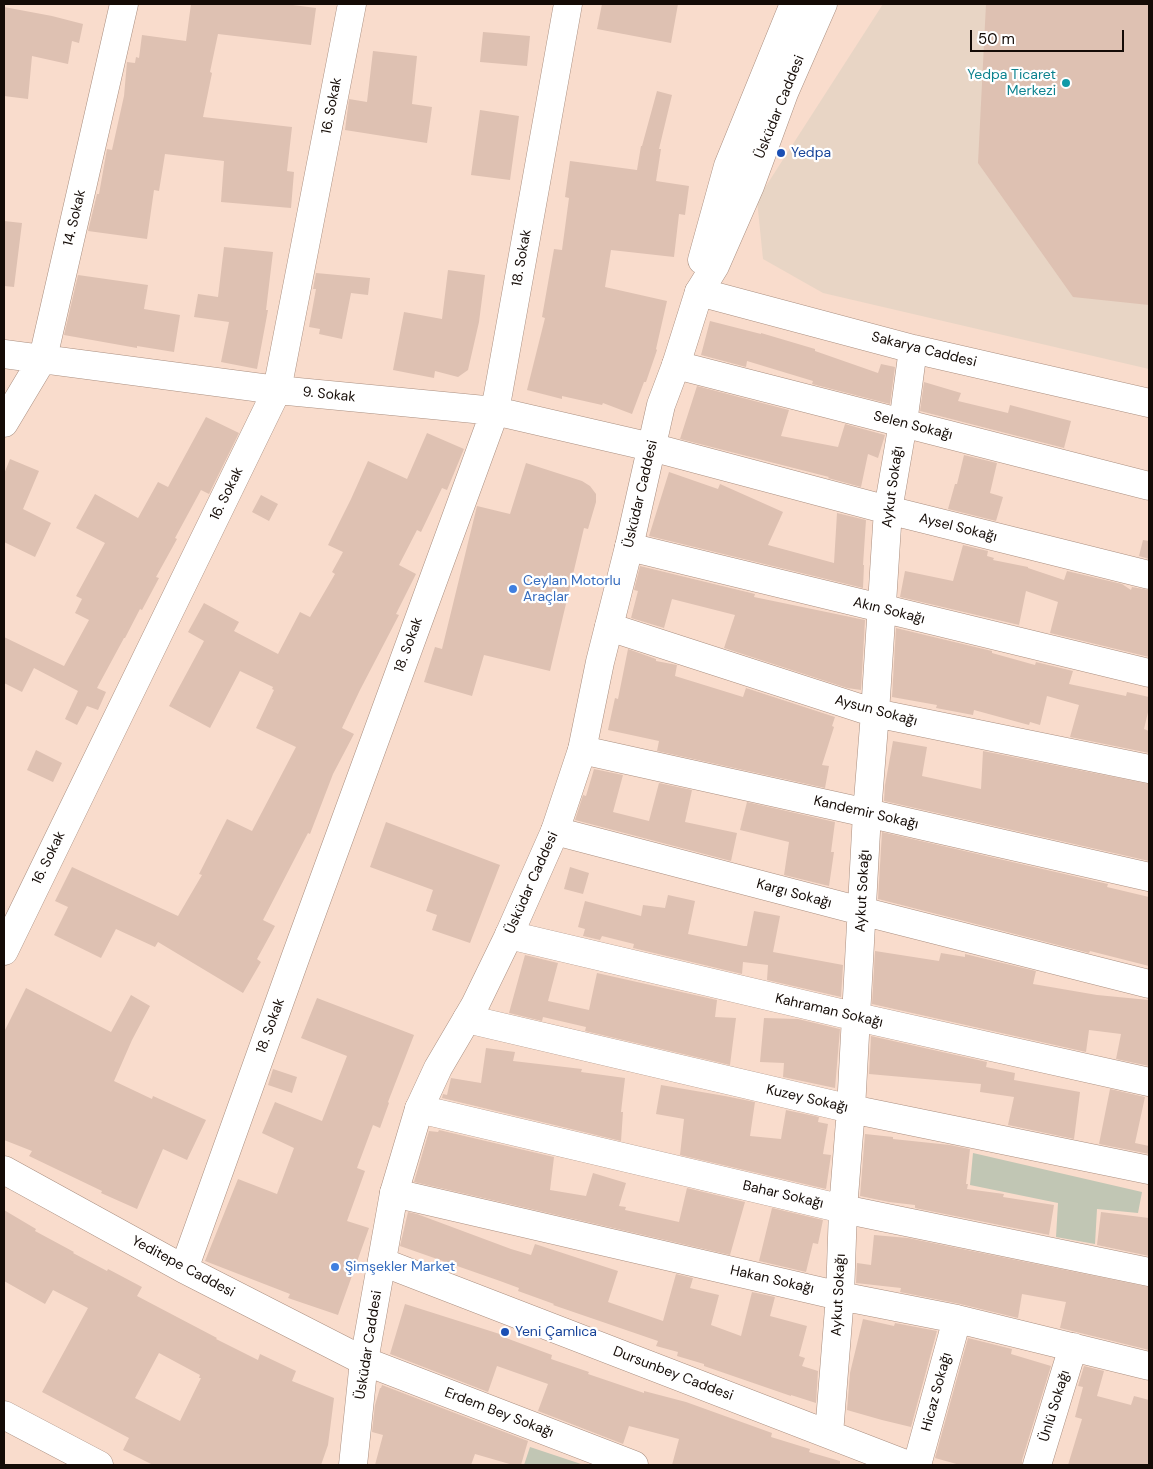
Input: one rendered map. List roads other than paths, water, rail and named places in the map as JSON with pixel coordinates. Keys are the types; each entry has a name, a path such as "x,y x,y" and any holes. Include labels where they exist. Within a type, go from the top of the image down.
{"street":[{"name":"14. Sokak","path":"4,423 43,358 124,4"},
{"name":"16. Sokak","path":"4,951 277,390 352,4"},
{"name":"18. Sokak","path":"184,1269 300,944 495,411 568,4"},
{"name":"Üsküdar Caddesi","path":"355,1464 364,1362 394,1193 419,1108 438,1068 467,1019 510,935 555,831 582,750 600,662 629,547 651,447 662,405 699,292 701,266 728,166 794,4"},
{"name":"Üsküdar Caddesi","path":"699,292 715,266 742,204 784,93 823,4"},
{"name":"Sakarya Caddesi","path":"699,292 913,349 1149,404"},
{"name":"Aykut Sokağı","path":"829,1434 840,1296 843,1209 857,1017 861,911 876,713 888,510 913,349"},
{"name":"9. Sokak","path":"4,354 277,390 495,411 651,447"},
{"name":"Selen Sokağı","path":"676,365 1149,486"},
{"name":"Aysel Sokağı","path":"651,447 888,510 1149,575"},
{"name":"Akın Sokağı","path":"629,547 882,610 1149,673"},
{"name":"Aysun Sokağı","path":"609,627 876,713 1149,770"},
{"name":"Kandemir Sokağı","path":"582,750 1149,877"},
{"name":"Kargı Sokağı","path":"555,831 1149,984"},
{"name":"Kahraman Sokağı","path":"510,935 857,1017 1149,1082"},
{"name":"Kuzey Sokağı","path":"467,1019 851,1109 1149,1170"},
{"name":"Bahar Sokağı","path":"419,1108 843,1209 1149,1272"},
{"name":"Yeditepe Caddesi","path":"4,1170 184,1269 364,1362"},
{"name":"Hakan Sokağı","path":"394,1193 840,1296 957,1319 1149,1366"},
{"name":"Dursunbey Caddesi","path":"382,1262 829,1434 862,1457 908,1465"},
{"name":"Hicaz Sokağı","path":"917,1465 957,1319"},
{"name":"Ünlü Sokağı","path":"1037,1465 1073,1347"},
{"name":"Erdem Bey Sokağı","path":"364,1362 634,1465"},
{"path":"4,1414 99,1465"}],"place":[{"name":"Yedpa Ticaret Merkezi","path":"1066,83"},
{"name":"Yedpa","path":"781,153"},
{"name":"Ceylan Motorlu Araçlar","path":"513,589"},
{"name":"Şimşekler Market","path":"335,1267"},
{"name":"Yeni Çamlıca","path":"505,1332"}]}
